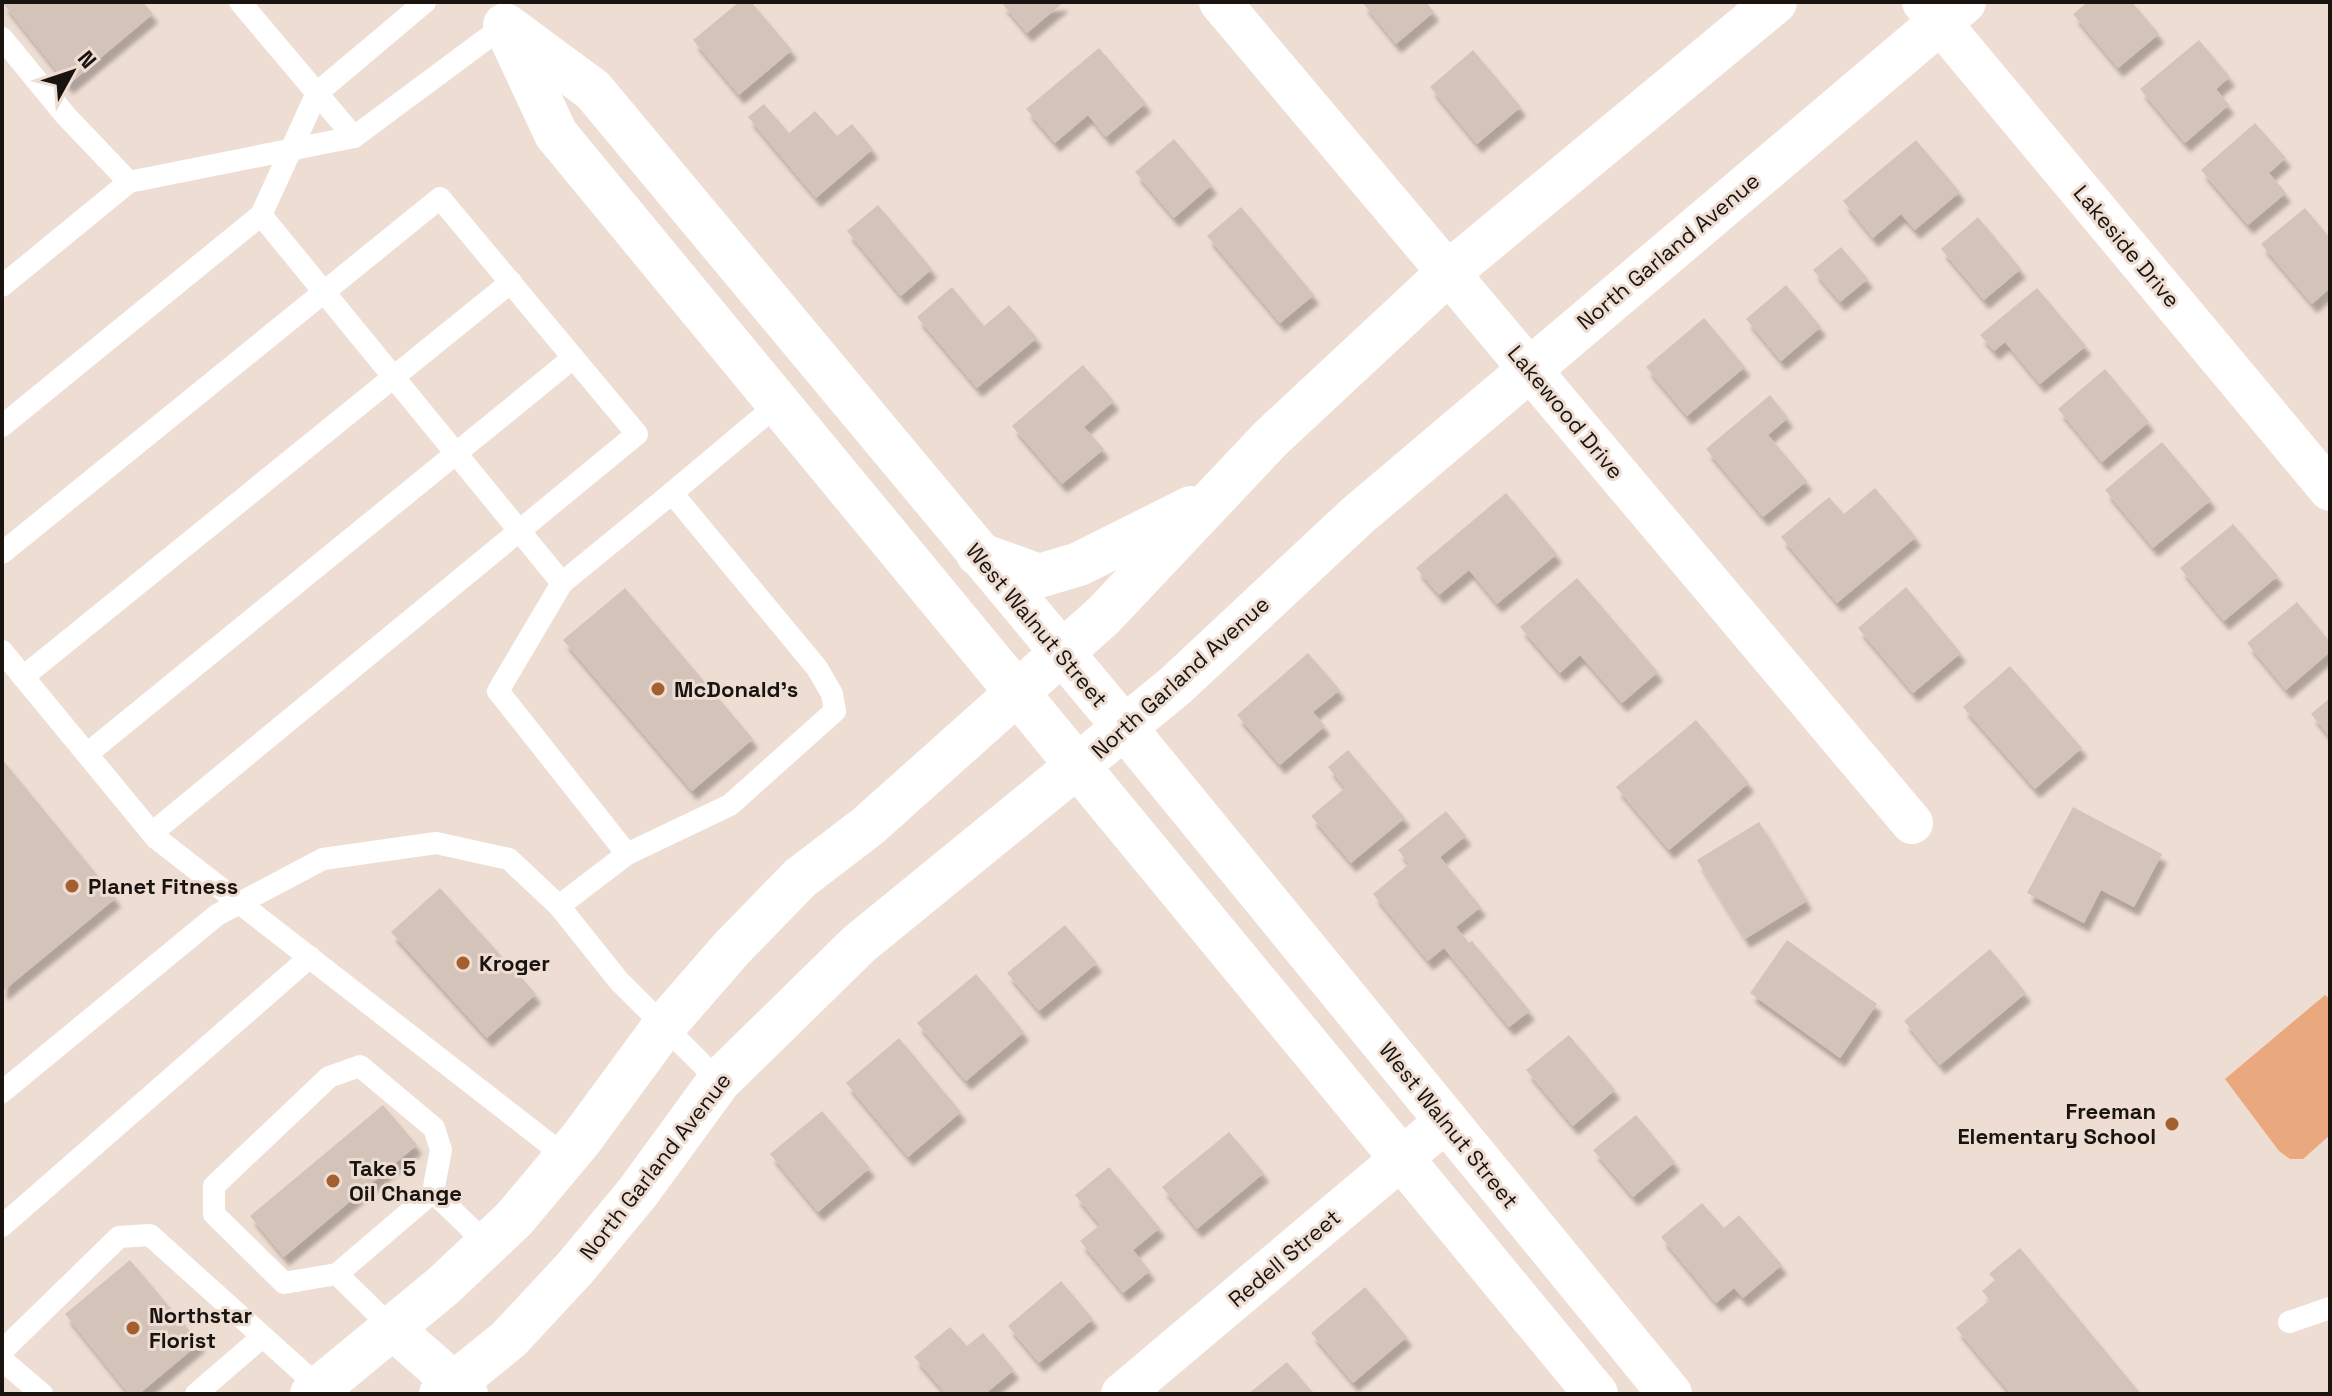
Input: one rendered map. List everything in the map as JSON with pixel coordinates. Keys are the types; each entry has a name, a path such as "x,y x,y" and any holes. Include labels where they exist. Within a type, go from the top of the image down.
{"main road":[{"path":"316,1391 393,1329 514,1219 566,1157 664,1026 732,948 800,878 868,826 1104,615 1270,439 1448,273 1775,2"},
{"name":"North Garland Avenue","path":"454,1390 509,1339 575,1268 638,1192 719,1081 794,1004 903,904 982,847 1175,686 1358,515 1943,9"},
{"path":"496,14 556,134 1596,1394"},
{"name":"West Walnut Street","path":"496,14 593,90 1061,655 1125,728 1670,1394"},
{"path":"977,553 1039,576 1079,564 1218,494"}],"street":[{"name":"Lakewood Drive","path":"1220,2 1912,823"},
{"name":"Lakeside Drive","path":"1943,9 2330,490"},
{"name":"Redell Street","path":"1122,1394 1446,1121"},
{"path":"393,1329 454,1390"}],"lane":[{"path":"240,2 354,137"},
{"path":"2,426 261,215 317,93 425,2"},
{"path":"2,286 129,182 354,137 496,14"},
{"path":"2,38 66,116 129,182"},
{"path":"2,553 440,198 637,434 152,833"},
{"path":"261,215 562,583"},
{"path":"23,677 511,282"},
{"path":"87,754 573,358"},
{"path":"627,854 498,691 562,583 779,403"},
{"path":"559,906 627,854 730,805 835,711 832,694 817,668 672,493"},
{"path":"2,651 152,833 566,1157"},
{"path":"2,1092 217,915 323,859 436,843 509,859 559,906 619,981 719,1081"},
{"path":"2,1226 310,957"},
{"path":"360,1066 434,1128 441,1150 433,1192 337,1274 284,1283 214,1214 214,1186 329,1077 360,1066"},
{"path":"433,1192 487,1244"},
{"path":"2,1351 119,1237 150,1235 316,1391"},
{"path":"337,1274 393,1329"},
{"path":"2289,1322 2330,1308"},
{"path":"196,1394 262,1337"},
{"path":"2,1360 42,1394"}],"shaded area":[{"path":"2325,995 2330,999 2330,1135 2303,1159 2290,1159 2279,1151 2225,1079"}],"building":[{"path":"2,2 143,2 153,14 68,85"},
{"path":"739,2 751,2 792,50 739,95 693,40"},
{"path":"1001,2 1064,2 1027,33"},
{"path":"1362,2 1426,2 1434,12 1396,44"},
{"path":"2088,2 2132,2 2159,34 2118,68 2073,14"},
{"path":"2199,40 2230,77 2216,89 2229,105 2185,143 2140,89"},
{"path":"1099,48 1146,103 1106,137 1088,115 1055,143 1026,109"},
{"path":"1473,50 1521,107 1477,144 1430,87"},
{"path":"764,104 789,133 815,111 837,136 852,124 873,149 816,198 748,117"},
{"path":"2255,123 2286,158 2269,173 2286,193 2248,225 2201,170"},
{"path":"1174,139 1212,185 1174,218 1135,172"},
{"path":"1916,140 1960,192 1915,230 1901,214 1873,238 1843,201"},
{"path":"878,205 932,269 901,296 847,231"},
{"path":"1241,207 1314,295 1280,323 1207,236"},
{"path":"2305,208 2330,238 2330,288 2312,304 2261,244"},
{"path":"1978,217 2021,269 1984,300 1941,249"},
{"path":"1841,247 1868,279 1840,302 1813,270"},
{"path":"1786,285 1821,327 1781,361 1746,319"},
{"path":"952,287 984,326 1009,305 1037,338 977,388 917,317"},
{"path":"2037,288 2086,346 2040,384 2005,342 1994,351 1980,335"},
{"path":"1704,318 1745,367 1687,416 1646,367"},
{"path":"1083,365 1114,401 1084,427 1104,449 1062,484 1012,426"},
{"path":"2105,369 2149,422 2102,462 2058,409"},
{"path":"1770,395 1788,418 1768,435 1807,481 1763,517 1706,449"},
{"path":"2162,442 2211,500 2153,548 2105,490"},
{"path":"1875,488 1916,537 1837,603 1781,537 1829,497 1844,514"},
{"path":"1506,493 1557,554 1497,604 1469,570 1439,595 1416,568"},
{"path":"2233,524 2278,576 2224,621 2180,568"},
{"path":"1577,578 1658,672 1622,703 1580,655 1560,673 1520,627"},
{"path":"1906,587 1961,653 1913,693 1858,628"},
{"name":"McDonald's","path":"625,588 753,739 692,791 563,640"},
{"path":"2297,602 2330,642 2330,652 2286,690 2247,643"},
{"path":"1308,653 1340,690 1313,712 1325,726 1280,765 1237,715"},
{"path":"2010,666 2082,748 2035,789 1963,707"},
{"path":"2330,698 2330,737 2311,714"},
{"path":"1696,720 1749,783 1669,850 1616,787"},
{"path":"1348,750 1405,818 1351,863 1311,816 1345,788 1328,767"},
{"path":"2,759 116,898 2,992"},
{"path":"2073,807 2162,854 2134,907 2101,890 2084,923 2027,893"},
{"path":"1446,811 1466,836 1440,857 1481,907 1456,927 1469,943 1472,941 1530,1011 1509,1027 1444,948 1428,961 1373,894 1409,864 1398,850"},
{"path":"1759,822 1807,901 1745,939 1697,860"},
{"name":"Kroger","path":"440,888 536,994 487,1038 391,932"},
{"path":"1065,925 1097,963 1039,1011 1007,973"},
{"path":"1787,940 1877,1004 1840,1058 1750,993"},
{"path":"1990,949 2026,993 1940,1065 1904,1021"},
{"path":"976,974 1024,1032 966,1081 917,1023"},
{"path":"1569,1035 1615,1090 1573,1126 1526,1070"},
{"path":"899,1038 961,1112 908,1157 846,1083"},
{"name":"Take 5 Oil Change","path":"383,1105 417,1145 284,1257 250,1216"},
{"path":"822,1111 870,1168 818,1212 770,1154"},
{"path":"1636,1115 1675,1162 1633,1197 1593,1150"},
{"path":"1229,1132 1264,1173 1197,1229 1162,1187"},
{"path":"1109,1167 1160,1228 1133,1250 1150,1271 1123,1293 1080,1241 1100,1225 1075,1195"},
{"path":"1702,1203 1724,1228 1739,1215 1782,1265 1743,1298 1734,1288 1716,1303 1661,1237"},
{"path":"2020,1248 2141,1394 2011,1394 1956,1328 1990,1300 1982,1291 1995,1280 1989,1274"},
{"name":"Northstar Florist","path":"130,1260 200,1343 139,1394 129,1394 65,1314"},
{"path":"1061,1281 1093,1319 1039,1363 1008,1326"},
{"path":"1365,1287 1407,1337 1353,1383 1311,1333"},
{"path":"950,1327 967,1346 983,1333 1014,1370 985,1394 946,1394 914,1357"},
{"path":"1287,1362 1314,1394 1248,1394"}],"place":[{"name":"McDonald's","path":"658,689"},
{"name":"Planet Fitness","path":"72,886"},
{"name":"Kroger","path":"463,963"},
{"name":"Freeman Elementary School","path":"2172,1124"},
{"name":"Take 5 Oil Change","path":"333,1181"},
{"name":"Northstar Florist","path":"133,1328"}]}
